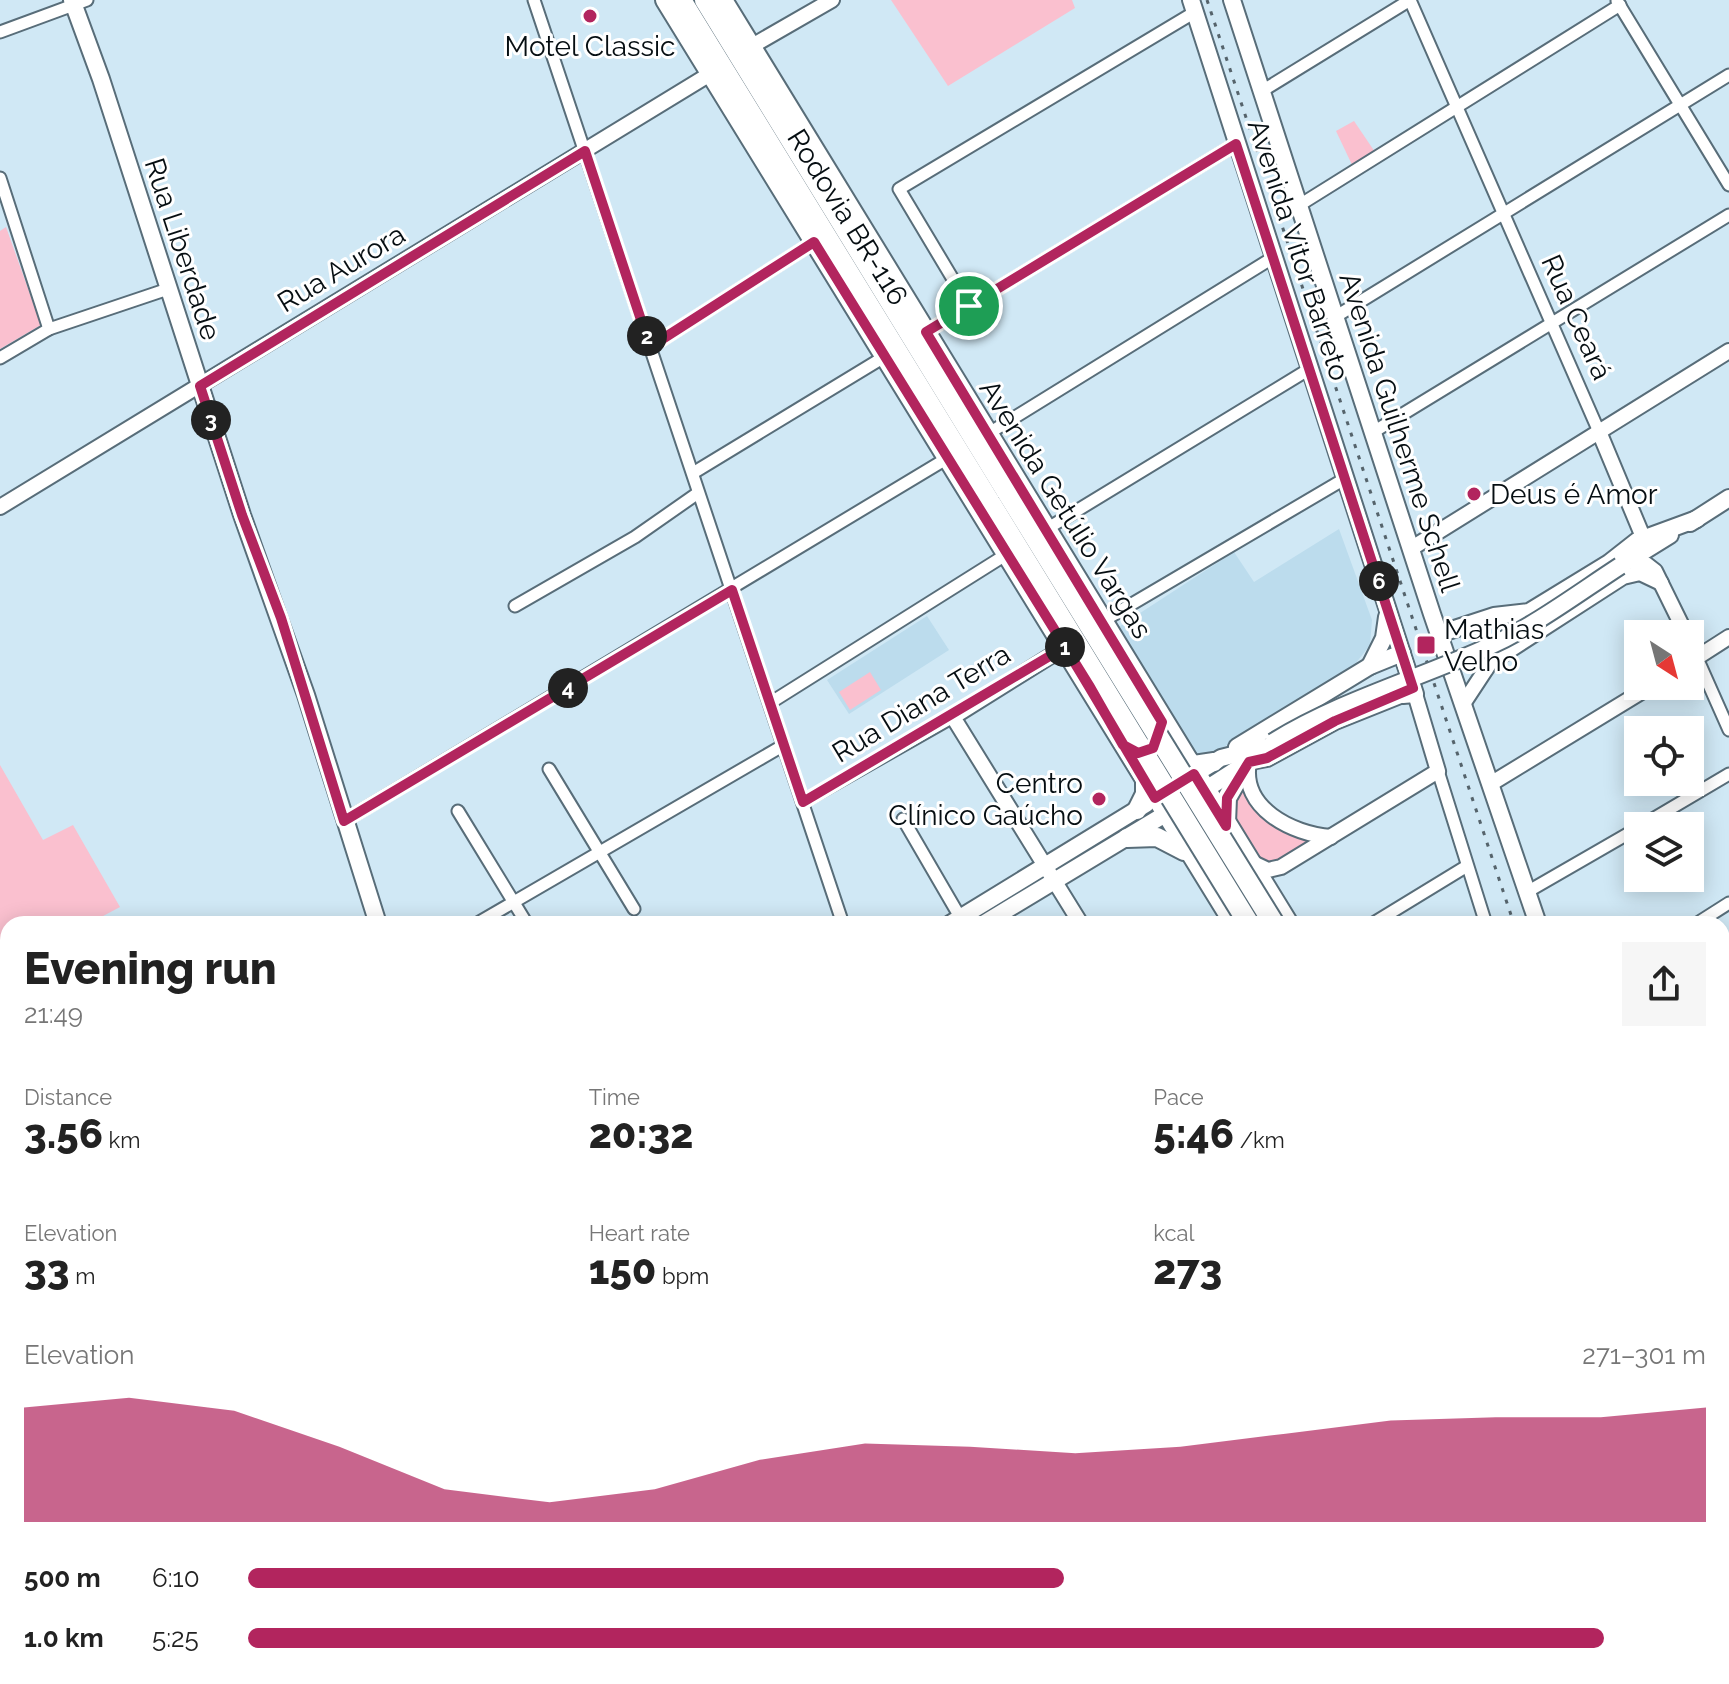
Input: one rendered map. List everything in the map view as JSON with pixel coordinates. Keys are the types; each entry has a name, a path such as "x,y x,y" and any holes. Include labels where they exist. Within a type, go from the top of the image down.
{"highway":[{"name":"Rodovia BR-116","path":"681,0 999,498"},
{"name":"Rodovia BR-116","path":"705,0 765,95 999,498"},
{"path":"765,95 816,154"},
{"path":"748,107 776,178"},
{"path":"999,498 1244,916"},
{"path":"999,498 1269,916"}],"main road":[{"path":"665,0 1229,916"},
{"name":"Avenida Getúlio Vargas","path":"723,0 986,435 1284,916"},
{"name":"Avenida Guilherme Schell","path":"1232,0 1439,634 1535,916"},
{"name":"Rua Liberdade","path":"78,2 168,289 242,515 281,618 375,916"},
{"name":"Avenida Vitor Barreto","path":"1193,6 1402,653 1411,692"},
{"path":"1183,756 1194,765 1268,744 1330,710 1528,627 1729,498"},
{"path":"1439,634 1494,616 1529,612 1643,537 1697,519"},
{"path":"1370,666 1384,638 1387,607"},
{"path":"996,916 1166,814 1217,760 1370,666 1402,653"},
{"path":"963,916 1155,798 1267,758 1335,721 1411,692"},
{"path":"1123,745 1138,753 1149,751 1158,742 1162,722"},
{"path":"1196,864 1201,846 1210,836 1231,834 1227,798 1249,762 1268,744"},
{"path":"1137,810 1145,794 1145,781"},
{"path":"1127,838 1150,836 1169,840 1196,864"}],"street":[{"path":"534,0 840,916"},
{"path":"752,46 832,0"},
{"path":"1262,91 1410,0"},
{"name":"Rua Ceará","path":"1410,0 1643,537"},
{"path":"0,32 78,2"},
{"path":"1298,206 1618,3 1729,185"},
{"path":"969,306 899,189 1193,6"},
{"name":"Rua Aurora","path":"0,507 710,74"},
{"path":"1335,317 1729,75"},
{"path":"926,332 1236,144"},
{"path":"0,178 49,329"},
{"path":"0,221 12,214"},
{"path":"1375,431 1729,215"},
{"path":"650,347 814,242"},
{"path":"986,435 1274,257"},
{"path":"0,358 49,329 168,289"},
{"path":"1412,548 1600,434 1729,351"},
{"path":"693,473 884,357"},
{"path":"1045,530 1311,368"},
{"path":"344,821 946,459"},
{"path":"1103,621 1346,478"},
{"path":"515,606 635,537 698,493"},
{"path":"1624,563 1641,548 1643,537"},
{"path":"770,703 1007,554"},
{"path":"1624,563 1650,566 1679,620"},
{"path":"1463,704 1490,663 1623,577 1640,573 1661,583"},
{"path":"1704,653 1729,637"},
{"name":"Rua Diana Terra","path":"803,802 953,717 1065,647"},
{"path":"1704,680 1729,730"},
{"path":"1411,692 1483,916"},
{"path":"1492,783 1628,700"},
{"path":"953,717 1076,916"},
{"path":"490,916 784,745"},
{"path":"1249,762 1249,784 1261,805 1298,831 1331,837"},
{"path":"549,769 634,909"},
{"path":"1247,859 1259,868 1273,870 1438,771"},
{"path":"1664,812 1729,774"},
{"path":"458,811 522,916"},
{"path":"903,819 952,916"},
{"path":"1527,892 1624,836"},
{"path":"1385,916 1467,866"},
{"path":"1709,916 1729,903"}],"shaded area":[{"path":"891,0 1072,0 1075,8 948,86"},
{"path":"1354,121 1377,155 1354,169 1336,131"},
{"path":"6,227 41,325 0,349 0,231"},
{"path":"1339,529 1372,620 1370,645 1352,668 1201,761 1117,628 1234,552 1254,582"},
{"path":"927,616 949,650 849,714 827,680"},
{"path":"870,672 881,690 850,710 839,692"},
{"path":"0,765 43,840 73,825 120,907 103,916 0,916"},
{"path":"1244,782 1292,834 1311,843 1282,861 1263,864 1236,828 1231,804"}],"railway":[{"path":"1207,0 1511,916"}],"place":[{"name":"Motel Classic","path":"590,16"},
{"name":"Deus é Amor","path":"1474,494"},
{"name":"Mathias Velho","path":"1426,645"},
{"name":"Centro Clínico Gaúcho","path":"1099,799"}],"route":[{"path":"969,306 926,332 1162,722 1158,742 1153,748 1138,753 1123,745 1090,687 814,242 650,347 585,151 200,386 260,567 281,618 344,821 732,590 803,802 953,717 1065,647 1090,687 1123,745 1155,798 1194,774 1226,826 1227,798 1247,763 1267,758 1335,721 1403,695 1413,688 1236,144 969,306"}]}
